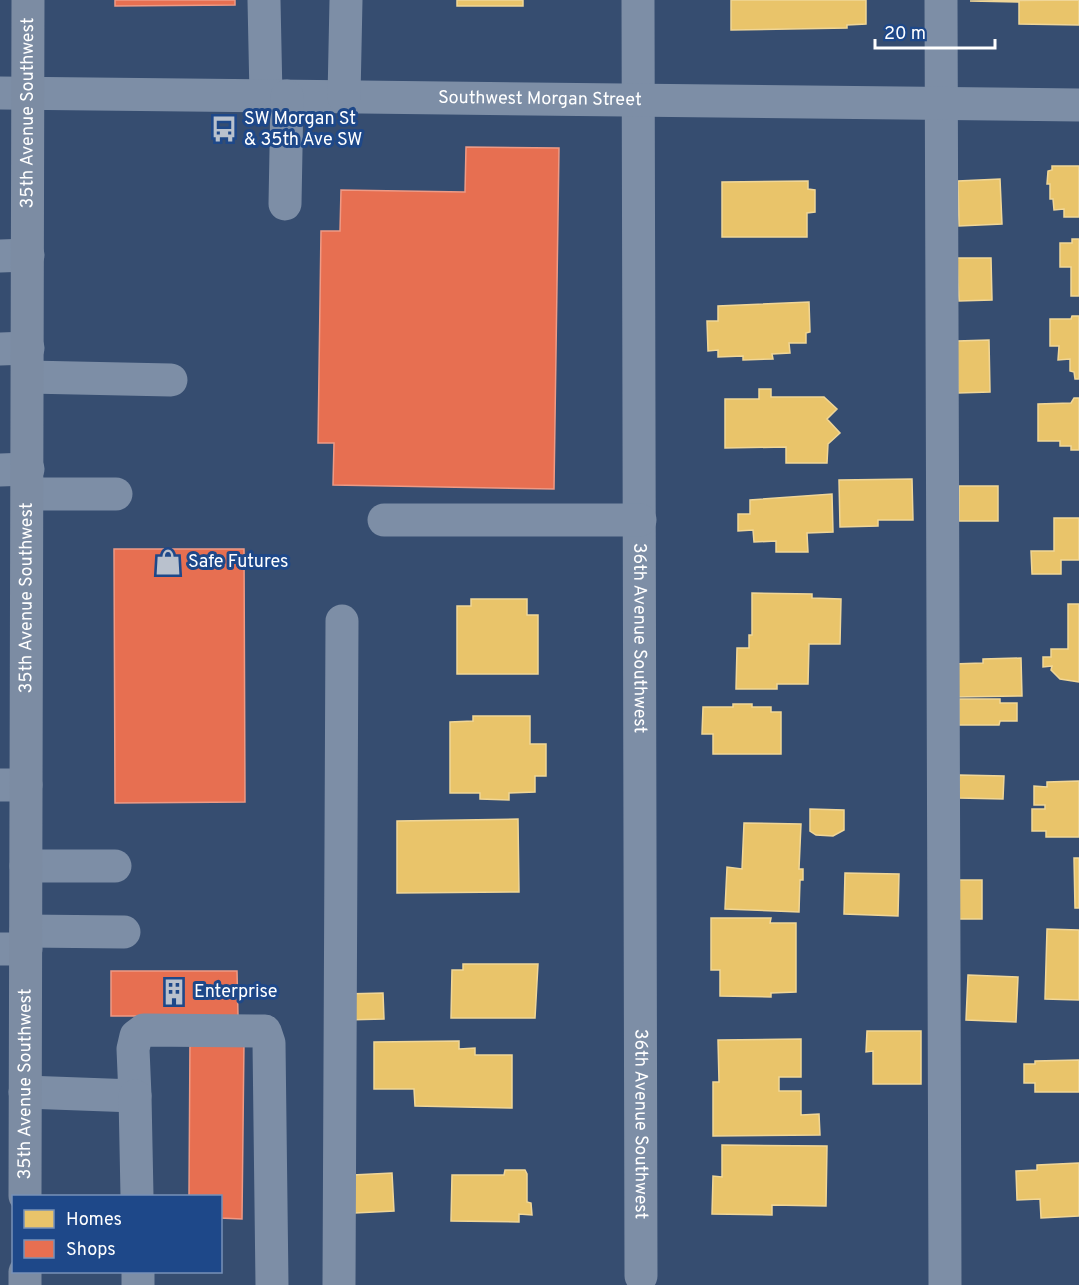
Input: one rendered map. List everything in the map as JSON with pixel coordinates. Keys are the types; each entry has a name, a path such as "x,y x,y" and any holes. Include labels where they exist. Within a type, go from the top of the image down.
{"main road":[{"name":"35th Avenue Southwest","path":"25,1195 25,1092 17,943 26,866 13,785 18,478 14,93 28,0"}],"street":[{"path":"264,0 276,96 285,204"},
{"path":"344,96 346,0"},
{"name":"36th Avenue Southwest","path":"638,0 641,1282"},
{"path":"941,0 945,1285"},
{"name":"Southwest Morgan Street","path":"14,93 1079,105"},
{"path":"18,358 171,380"},
{"path":"18,478 116,494"},
{"path":"384,520 640,520"},
{"path":"339,1285 342,621"},
{"path":"26,866 115,866"},
{"path":"17,943 124,932"},
{"path":"137,1195 133,1049 136,1036 144,1030 265,1031 269,1043 272,1285"},
{"path":"25,1092 135,1096"}],"building: Homes":[{"path":"457,0 523,0 523,6 457,6"},
{"path":"731,0 866,0 866,24 847,25 847,28 731,30"},
{"path":"1079,0 1079,25 1019,24 1019,2 970,1"},
{"path":"1052,166 1079,166 1079,217 1064,217 1064,209 1054,210 1053,199 1050,199 1050,184 1047,184 1048,171 1052,170"},
{"path":"1000,179 1002,224 959,226 958,181"},
{"path":"808,181 808,189 815,190 815,212 807,213 807,237 722,237 722,182"},
{"path":"1072,239 1079,239 1079,296 1071,296 1071,267 1060,267 1060,243 1072,243"},
{"path":"957,258 991,258 992,300 959,301"},
{"path":"809,302 810,332 806,333 806,343 789,343 790,353 772,354 773,359 743,360 743,356 718,357 718,350 708,351 707,321 718,321 718,306"},
{"path":"1072,316 1079,316 1079,379 1075,379 1074,372 1070,371 1070,359 1058,360 1059,346 1050,346 1050,319 1071,319"},
{"path":"989,340 990,392 958,393 957,341"},
{"path":"759,389 771,389 771,397 824,397 837,409 827,419 840,433 828,444 827,463 786,463 786,447 725,448 725,399 759,399"},
{"path":"1074,398 1079,398 1079,450 1071,450 1071,446 1060,446 1060,441 1038,441 1038,404 1071,403"},
{"path":"912,479 913,520 878,520 878,526 840,527 839,480"},
{"path":"959,486 998,486 998,521 959,521"},
{"path":"832,494 833,532 807,533 808,552 776,552 776,541 754,542 753,530 738,531 738,514 750,514 750,500"},
{"path":"1054,518 1079,518 1079,560 1061,560 1061,574 1032,574 1031,551 1054,551"},
{"path":"752,593 812,594 812,598 841,599 840,644 809,644 808,684 777,684 777,689 736,689 737,648 749,648 749,635 752,635"},
{"path":"471,599 527,599 527,615 538,615 538,674 457,674 457,606 471,606"},
{"path":"1068,604 1079,604 1079,682 1060,679 1051,670 1052,666 1043,667 1043,657 1051,657 1051,649 1068,649"},
{"path":"1021,658 1022,696 952,697 952,664 983,663 983,659"},
{"path":"959,699 1000,699 1000,703 1017,703 1017,721 1000,721 999,725 959,725"},
{"path":"733,704 771,707 771,712 781,712 781,754 713,754 713,734 702,734 703,707 733,707"},
{"path":"473,716 530,716 530,744 546,744 546,776 535,776 535,792 509,793 509,800 480,799 480,793 450,793 450,722 473,721"},
{"path":"959,775 1004,776 1003,799 959,798"},
{"path":"1079,781 1079,837 1046,837 1046,831 1032,831 1032,809 1045,809 1045,805 1034,805 1034,786 1047,787 1047,782"},
{"path":"810,809 844,810 844,830 833,836 816,835 810,831"},
{"path":"518,819 519,892 397,893 397,821"},
{"path":"744,823 801,824 799,869 803,869 803,880 800,880 799,912 725,909 727,867 742,869"},
{"path":"1074,858 1079,858 1079,908 1075,908"},
{"path":"845,873 899,874 898,916 844,914"},
{"path":"951,880 982,880 982,919 951,919"},
{"path":"711,918 771,918 770,923 796,923 796,992 771,993 771,997 720,996 720,970 711,970"},
{"path":"1047,929 1079,930 1079,1000 1045,999"},
{"path":"463,964 538,964 535,1018 451,1018 452,970 463,970"},
{"path":"968,975 1018,977 1016,1022 966,1020"},
{"path":"383,993 384,1019 344,1020 343,994"},
{"path":"867,1031 921,1031 921,1084 873,1084 873,1051 866,1052"},
{"path":"801,1039 801,1077 779,1077 779,1091 801,1091 801,1115 819,1114 820,1135 713,1136 713,1082 719,1082 718,1040"},
{"path":"459,1041 459,1049 475,1048 475,1055 512,1055 512,1108 415,1106 414,1089 374,1089 374,1042"},
{"path":"1079,1060 1079,1092 1035,1092 1035,1083 1024,1083 1024,1064 1035,1064 1035,1061"},
{"path":"722,1145 827,1146 826,1206 772,1205 772,1215 712,1214 713,1176 722,1177"},
{"path":"1079,1163 1079,1216 1041,1218 1040,1199 1017,1200 1016,1171 1037,1170 1037,1165"},
{"path":"505,1170 525,1170 527,1202 531,1203 532,1215 519,1214 519,1222 451,1221 452,1175 504,1175"},
{"path":"392,1173 394,1211 355,1213 353,1175"}],"building: Shops":[{"path":"115,0 235,0 235,5 115,6"},
{"path":"466,147 559,148 554,489 333,485 334,443 318,443 321,231 340,231 341,190 465,192"},
{"path":"114,549 244,549 245,802 115,803"},
{"name":"Enterprise","path":"111,971 237,971 238,1016 111,1016"},
{"path":"190,1040 244,1041 242,1219 222,1218 222,1195 189,1195"}],"place":[{"name":"SW Morgan St & 35th Ave SW","path":"224,129"},
{"name":"Safe Futures","path":"168,562"},
{"name":"Enterprise","path":"174,992"}]}
